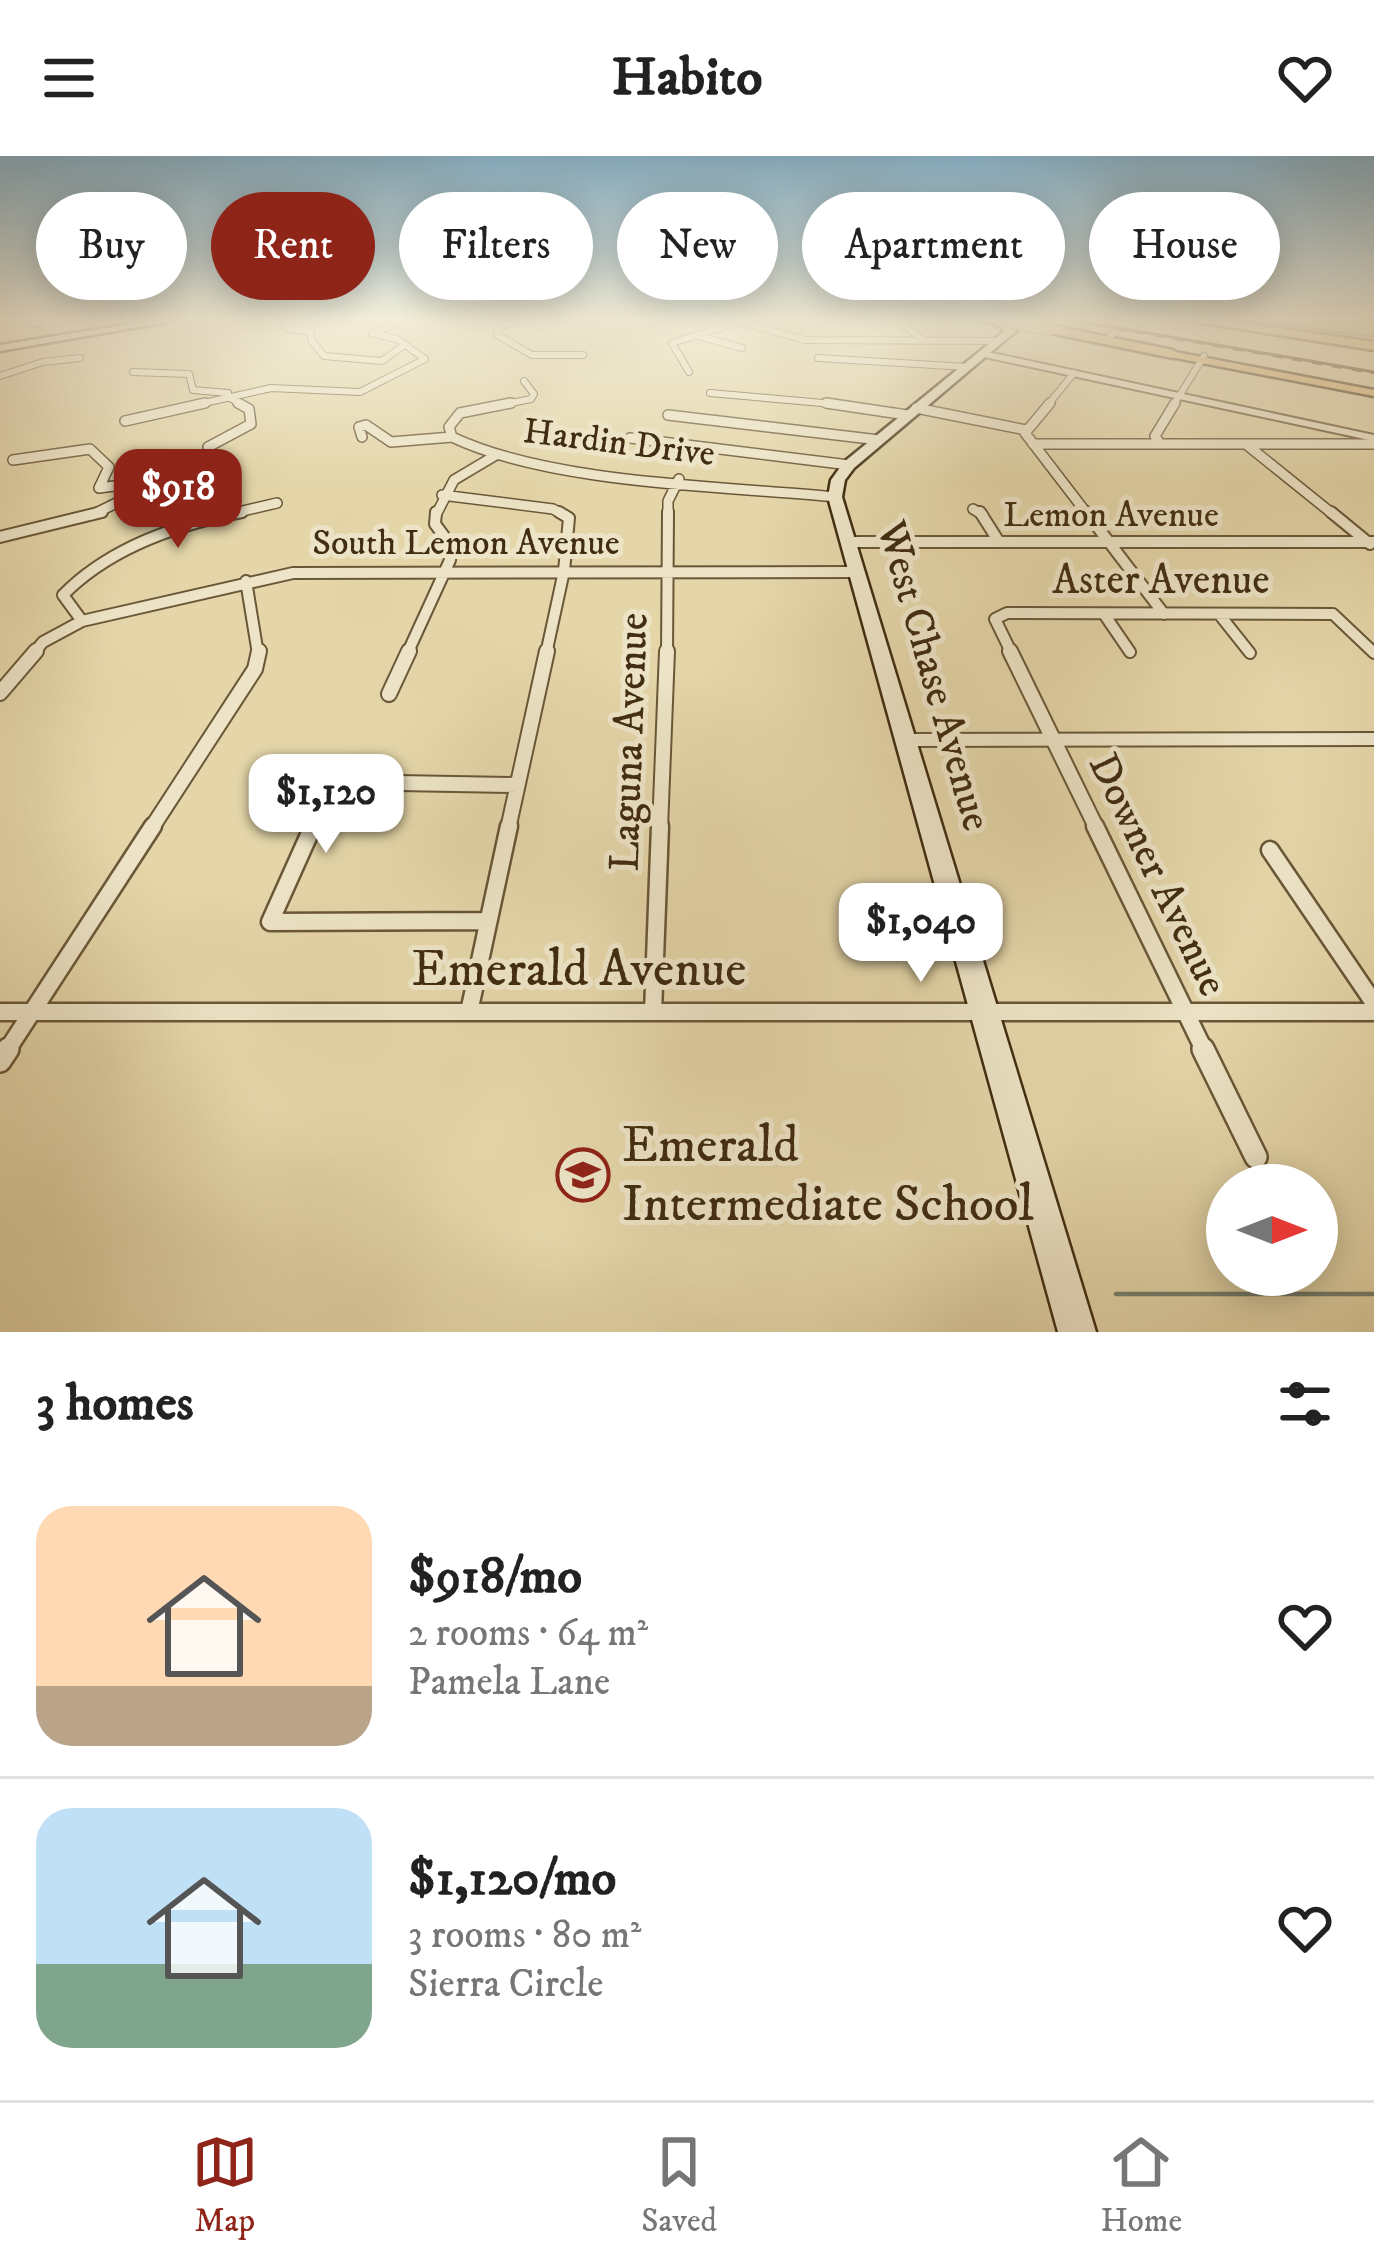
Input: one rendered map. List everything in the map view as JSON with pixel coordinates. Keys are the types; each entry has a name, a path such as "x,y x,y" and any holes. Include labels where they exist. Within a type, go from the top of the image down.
{"main road":[{"name":"West Chase Avenue","path":"960,373 849,465 835,496 1077,1332"},
{"path":"1280,373 1374,391"}],"street":[{"path":"158,373 189,374 196,390 245,393"},
{"path":"125,421 282,387 320,394 369,390 400,373"},
{"path":"1069,373 1374,441"},
{"path":"1160,444 1154,436 1193,373"},
{"path":"1026,430 1074,374"},
{"name":"Hardin Drive","path":"524,381 534,394 530,399 467,410 449,427 452,437 465,446 555,465 835,496"},
{"path":"710,393 912,412 1026,430"},
{"path":"208,447 251,424 250,409 228,397"},
{"path":"668,415 879,440"},
{"path":"362,437 359,428 366,425 391,442 452,437"},
{"path":"1026,430 1164,614"},
{"path":"630,438 849,465"},
{"path":"1033,444 1374,441"},
{"path":"1246,444 1372,544"},
{"path":"0,537 101,513 147,488 137,483 99,488 110,467 90,449 13,460"},
{"path":"389,694 452,547 435,524 442,495 463,470 498,454"},
{"name":"Laguna Avenue","path":"653,1012 670,572 668,501 679,478"},
{"path":"442,495 553,509 568,518 564,571 469,1012"},
{"path":"0,693 43,642 82,621 66,606 63,596 79,577 180,525 277,503"},
{"path":"973,508 982,513 999,542"},
{"name":"Lemon Avenue","path":"847,542 1372,544"},
{"name":"South Lemon Avenue","path":"82,621 293,573 856,572"},
{"path":"0,1060 254,669 259,649 246,581"},
{"name":"Aster Avenue","path":"994,623 998,615 1007,613 1333,614 1374,653"},
{"path":"1104,614 1130,652"},
{"path":"1219,614 1250,653"},
{"name":"Downer Avenue","path":"994,623 1256,1157"},
{"path":"905,740 1374,739"},
{"path":"487,921 270,922 330,789 343,782 518,785"},
{"path":"1270,850 1374,1003"},
{"name":"Emerald Avenue","path":"0,1012 1374,1012"}],"waterway":[{"path":"1116,1294 1374,1294"}],"place":[{"name":"Emerald Intermediate School","path":"583,1175"}]}
